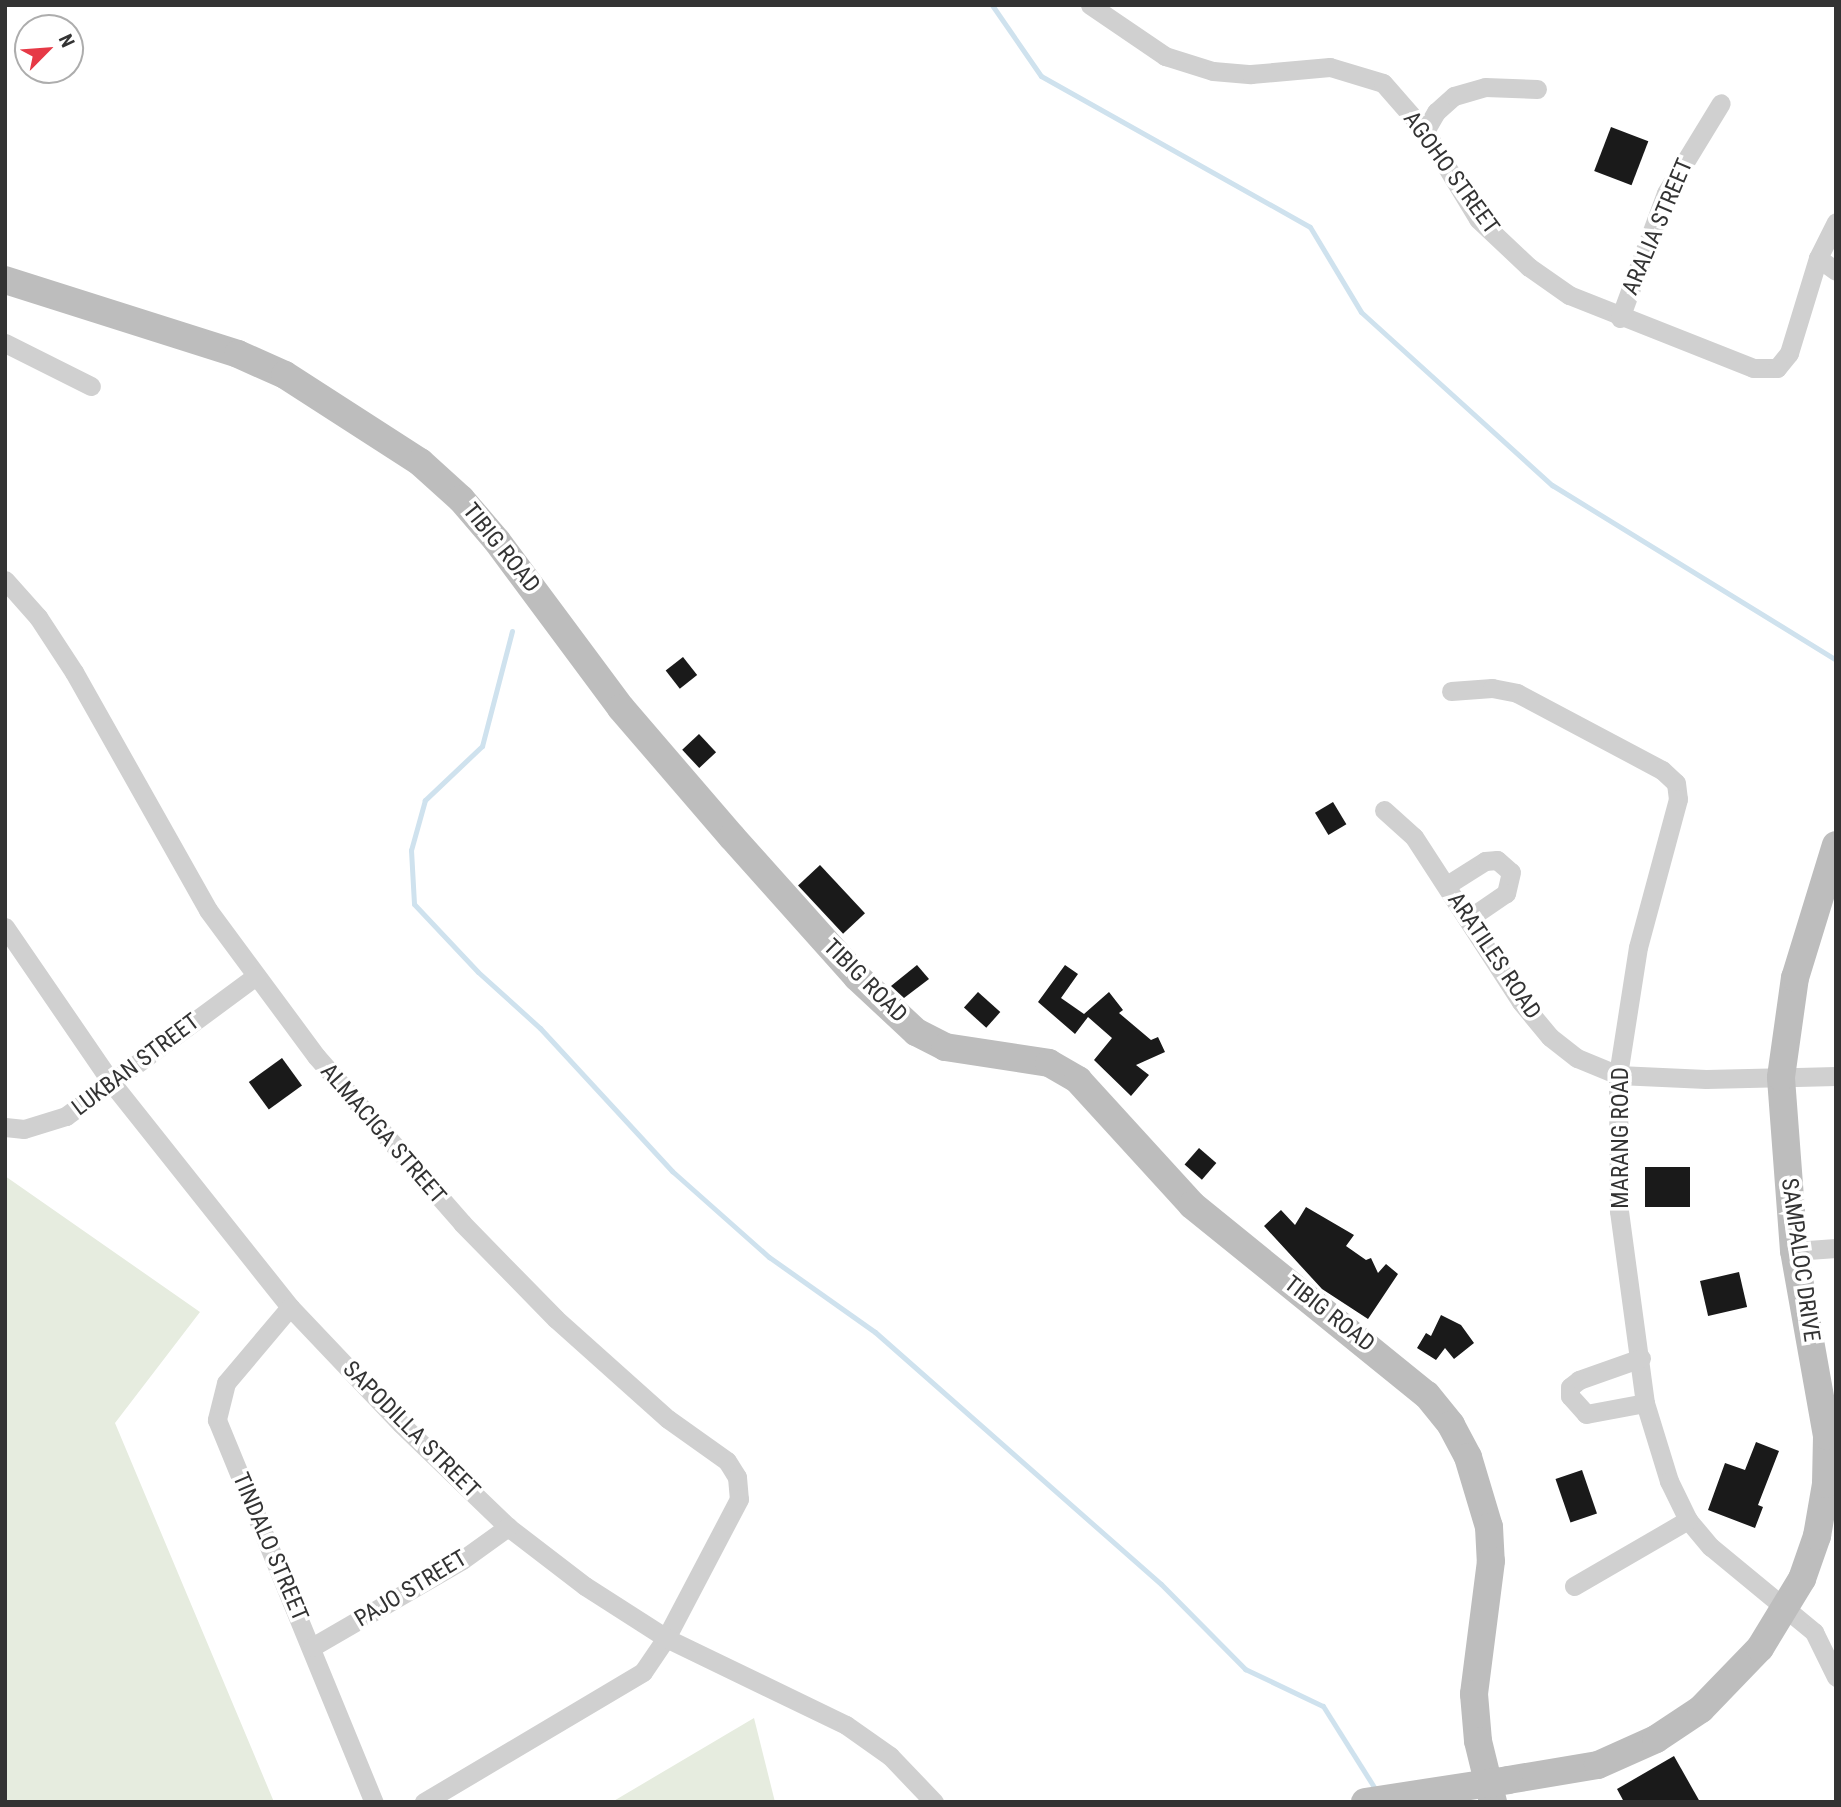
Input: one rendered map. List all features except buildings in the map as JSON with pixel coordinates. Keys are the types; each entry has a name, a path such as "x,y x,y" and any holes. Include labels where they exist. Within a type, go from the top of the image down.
{"main road":[{"name":"TIBIG ROAD","path":"5,280 238,354 285,375 420,462 461,499 497,541 621,708 732,837 858,977 916,1032 945,1047 1049,1063 1078,1080 1192,1205 1427,1395 1451,1425 1468,1457 1489,1527 1491,1561 1474,1694 1478,1741 1501,1791"},
{"name":"SAMPALOC DRIVE","path":"1365,1802 1501,1791 1598,1765 1656,1739 1717,1693 1760,1647 1788,1609 1817,1536 1826,1460 1820,1388 1794,1251 1782,1077 1795,978 1836,845"}],"street":[{"name":"AGOHO STREET","path":"1090,5 1165,56 1213,71 1251,74 1331,67 1383,83 1425,131 1478,219 1505,247 1569,295 1620,318 1753,368 1777,368 1789,353 1818,258 1836,222"},
{"path":"1425,131 1454,96 1485,87 1537,89"},
{"name":"ARALIA STREET","path":"1620,318 1666,193 1721,103"},
{"path":"1818,258 1836,271"},
{"path":"5,343 91,386"},
{"name":"ALMACIGA STREET","path":"5,580 38,617 74,672 184,871 256,976 316,1056 462,1223 556,1319 668,1419 727,1461 737,1477 738,1499 666,1638 643,1672 424,1802"},
{"name":"MARANG ROAD","path":"1451,691 1492,688 1517,693 1662,770 1676,783 1678,799 1655,869 1638,947 1618,1075 1619,1210 1645,1403 1669,1481 1688,1520 1711,1547 1814,1632 1836,1677"},
{"name":"ARATILES ROAD","path":"1384,810 1414,837 1521,1002 1550,1037 1577,1058 1618,1075 1836,1076"},
{"path":"1447,885 1485,861 1497,860 1511,872 1506,893 1468,919"},
{"name":"SAPODILLA STREET","path":"5,927 111,1082 290,1307 401,1424 508,1527 584,1586 666,1638 846,1725 890,1756 934,1802"},
{"name":"LUKBAN STREET","path":"5,1127 24,1129 66,1116 256,976"},
{"path":"1794,1251 1836,1248"},
{"name":"TINDALO STREET","path":"290,1307 226,1383 217,1420 374,1802"},
{"path":"1640,1358 1579,1380 1570,1387 1570,1396 1586,1414 1645,1403"},
{"path":"1574,1586 1688,1520"},
{"name":"PAJO STREET","path":"312,1647 462,1560 508,1527"}],"shaded area":[{"path":"5,1176 200,1312 115,1423 274,1802 5,1802"},
{"path":"754,1718 775,1802 612,1802"}],"waterway":[{"path":"992,5 1041,76 1310,227 1361,312 1552,485 1836,660"},
{"path":"512,631 482,746 425,800 411,850 414,904 478,972 540,1028 672,1171 769,1257 875,1332 1161,1584 1245,1669 1323,1706 1376,1790"}]}
